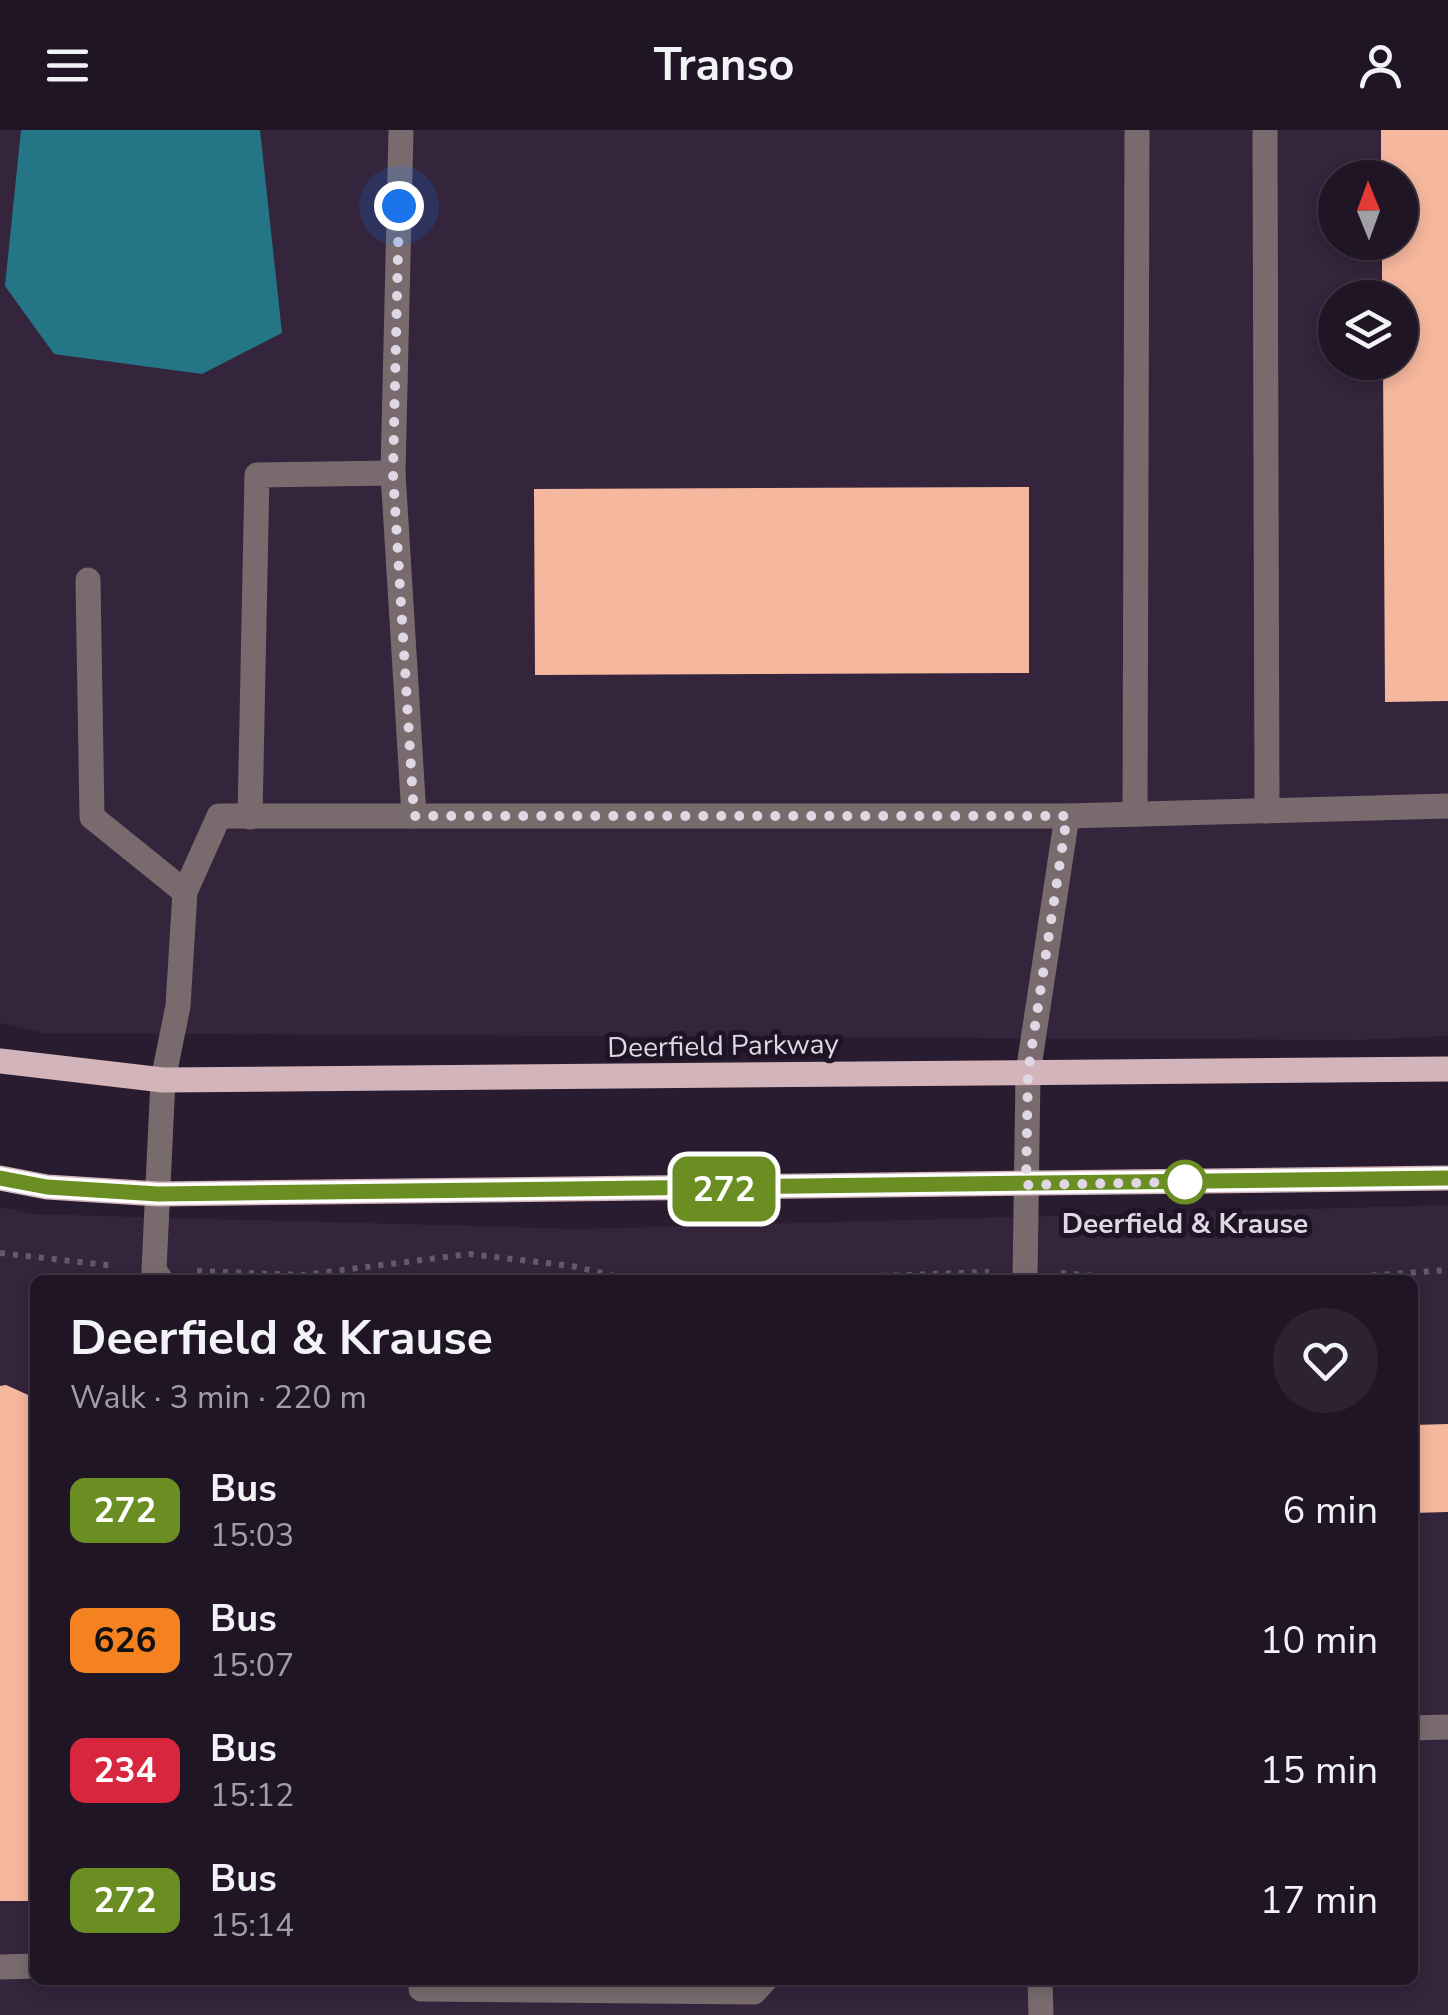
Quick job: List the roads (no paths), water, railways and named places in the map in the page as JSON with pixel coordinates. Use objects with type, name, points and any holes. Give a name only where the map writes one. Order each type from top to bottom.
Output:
[{"type":"main road","name":"Deerfield Parkway","points":[[0,1061],[163,1080],[1448,1069]]},
{"type":"main road","points":[[0,1178],[47,1187],[158,1194],[1448,1178]]},
{"type":"street","points":[[401,130],[393,473],[414,816]]},
{"type":"street","points":[[1134,814],[1137,130]]},
{"type":"street","points":[[1265,130],[1267,810]]},
{"type":"street","points":[[250,817],[257,475],[393,473]]},
{"type":"street","points":[[88,580],[92,817],[184,892]]},
{"type":"street","points":[[158,1275],[163,1080],[178,1006],[184,892],[219,816],[1067,816],[1448,806]]},
{"type":"street","points":[[1025,1275],[1028,1072],[1067,816]]},
{"type":"street","points":[[1418,1728],[1448,1727]]},
{"type":"street","points":[[0,1967],[30,1966]]},
{"type":"street","points":[[422,1989],[754,1992],[760,1985]]},
{"type":"street","points":[[1040,1985],[1040,2015]]},
{"type":"water","points":[[21,130],[260,130],[282,333],[202,374],[54,354],[5,286]]},
{"type":"place","name":"Deerfield & Krause","points":[[1185,1182]]}]
